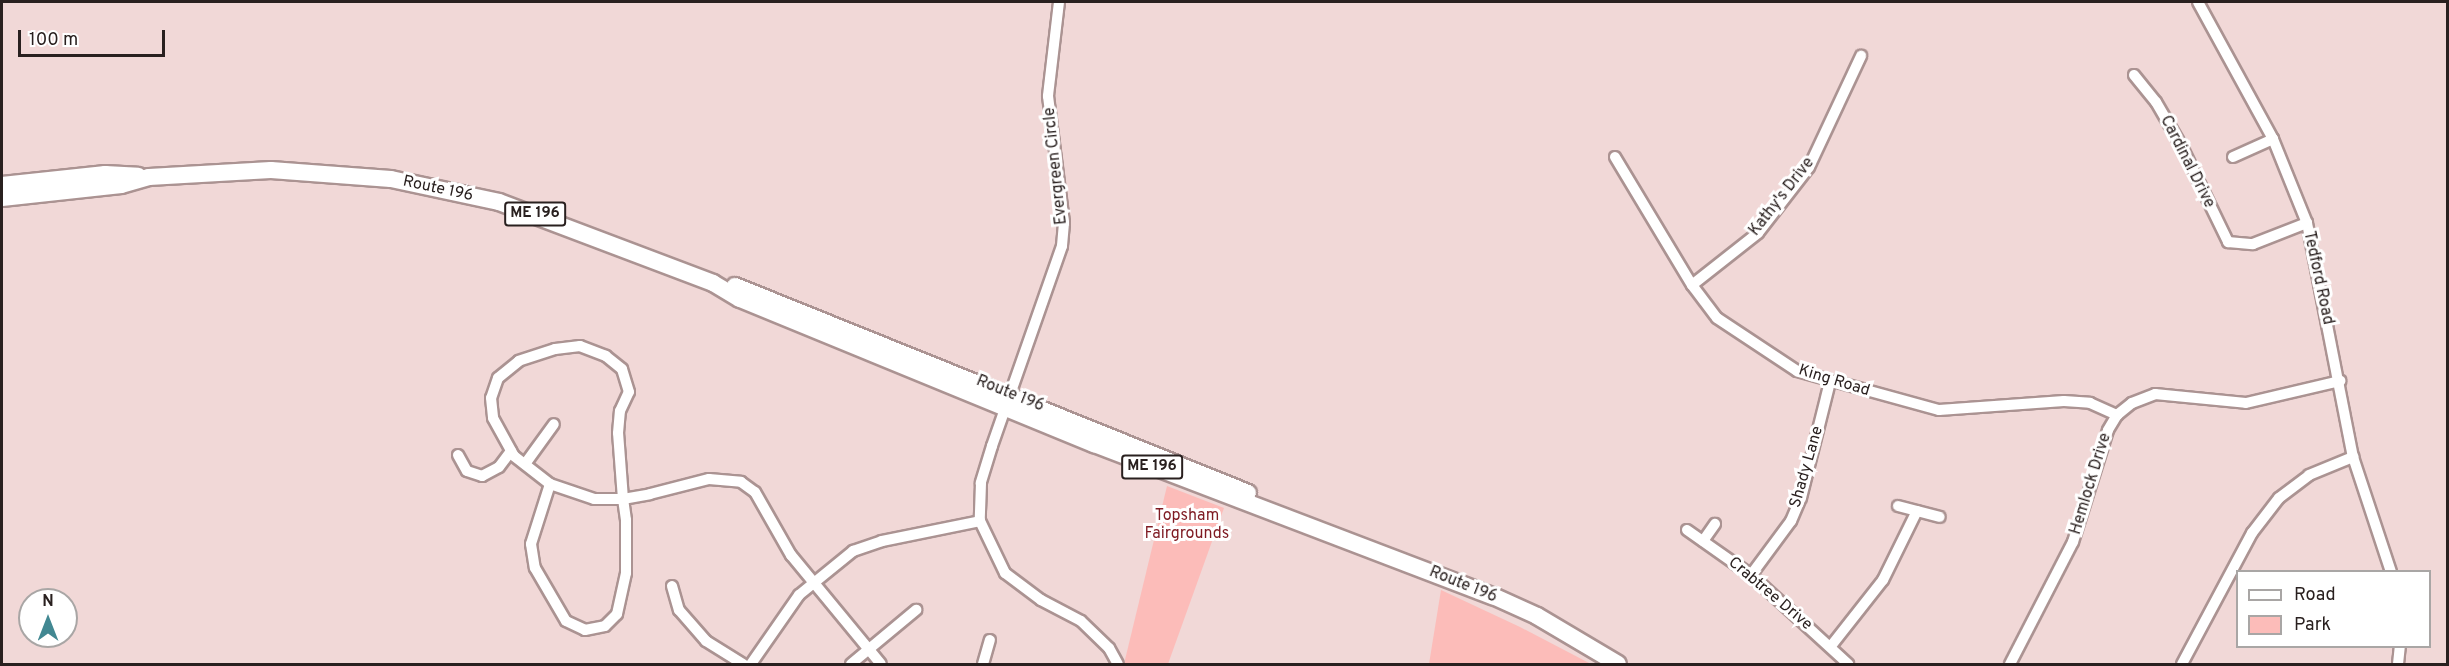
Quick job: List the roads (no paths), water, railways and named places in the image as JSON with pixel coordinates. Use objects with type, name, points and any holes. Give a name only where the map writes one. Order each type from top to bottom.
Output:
[{"type":"highway","name":"Route 196","points":[[2,184],[118,173],[149,177],[293,170],[426,185],[539,216],[713,283],[743,288],[1006,400],[1274,504],[1301,520],[1537,616],[1618,664]]},
{"type":"highway","name":"Route 196","points":[[2,198],[120,184],[149,177]]},
{"type":"highway","points":[[2,178],[27,182]]},
{"type":"street","name":"Evergreen Circle","points":[[980,521],[981,483],[1006,400],[1062,246],[1064,223],[1048,96],[1059,2]]},
{"type":"street","name":"Tedford Road","points":[[2198,2],[2273,139],[2307,223],[2340,381],[2353,457],[2390,570]]},
{"type":"street","name":"Kathy's Drive","points":[[1692,285],[1758,233],[1809,167],[1861,56]]},
{"type":"street","name":"Cardinal Drive","points":[[2134,75],[2156,102],[2181,145],[2228,242],[2253,244],[2307,223]]},
{"type":"street","points":[[2233,157],[2273,139]]},
{"type":"street","name":"King Road","points":[[1615,157],[1692,285],[1717,318],[1797,372],[1940,410],[2064,401],[2090,403],[2117,415]]},
{"type":"street","points":[[550,484],[531,544],[536,568],[566,621],[585,630],[605,626],[617,614],[622,596],[627,545],[623,499],[618,433],[620,411],[629,392],[622,369],[606,356],[580,346],[555,349],[519,361],[498,378],[491,398],[494,418],[511,452],[550,484],[594,499],[623,499],[709,479],[741,482],[755,492],[781,540],[814,579],[844,621],[872,650],[881,664]]},
{"type":"street","name":"Hemlock Drive","points":[[2010,664],[2073,542],[2108,429],[2117,415],[2132,403],[2155,394],[2246,403],[2340,381]]},
{"type":"street","name":"Shady Lane","points":[[1751,575],[1791,521],[1801,498],[1830,382]]},
{"type":"street","points":[[525,464],[554,424]]},
{"type":"street","points":[[458,455],[467,471],[482,476],[499,467],[511,452]]},
{"type":"street","points":[[2182,664],[2252,533],[2279,498],[2309,475],[2353,457]]},
{"type":"street","points":[[1898,506],[1940,518]]},
{"type":"street","points":[[1831,646],[1883,580],[1917,511]]},
{"type":"street","points":[[750,664],[782,615],[814,579],[853,551],[882,541],[980,521],[996,560],[1011,579],[1081,621],[1109,648],[1118,664]]},
{"type":"street","points":[[1703,541],[1714,524]]},
{"type":"street","name":"Crabtree Drive","points":[[1687,530],[1751,575],[1848,664]]},
{"type":"street","points":[[672,586],[679,610],[706,641],[743,664]]},
{"type":"street","points":[[851,664],[862,652],[872,650],[916,610]]},
{"type":"street","points":[[983,664],[990,640]]},
{"type":"street","points":[[2398,664],[2400,648]]},
{"type":"park label","name":"Topsham Fairgrounds","points":[[1187,525]]}]
